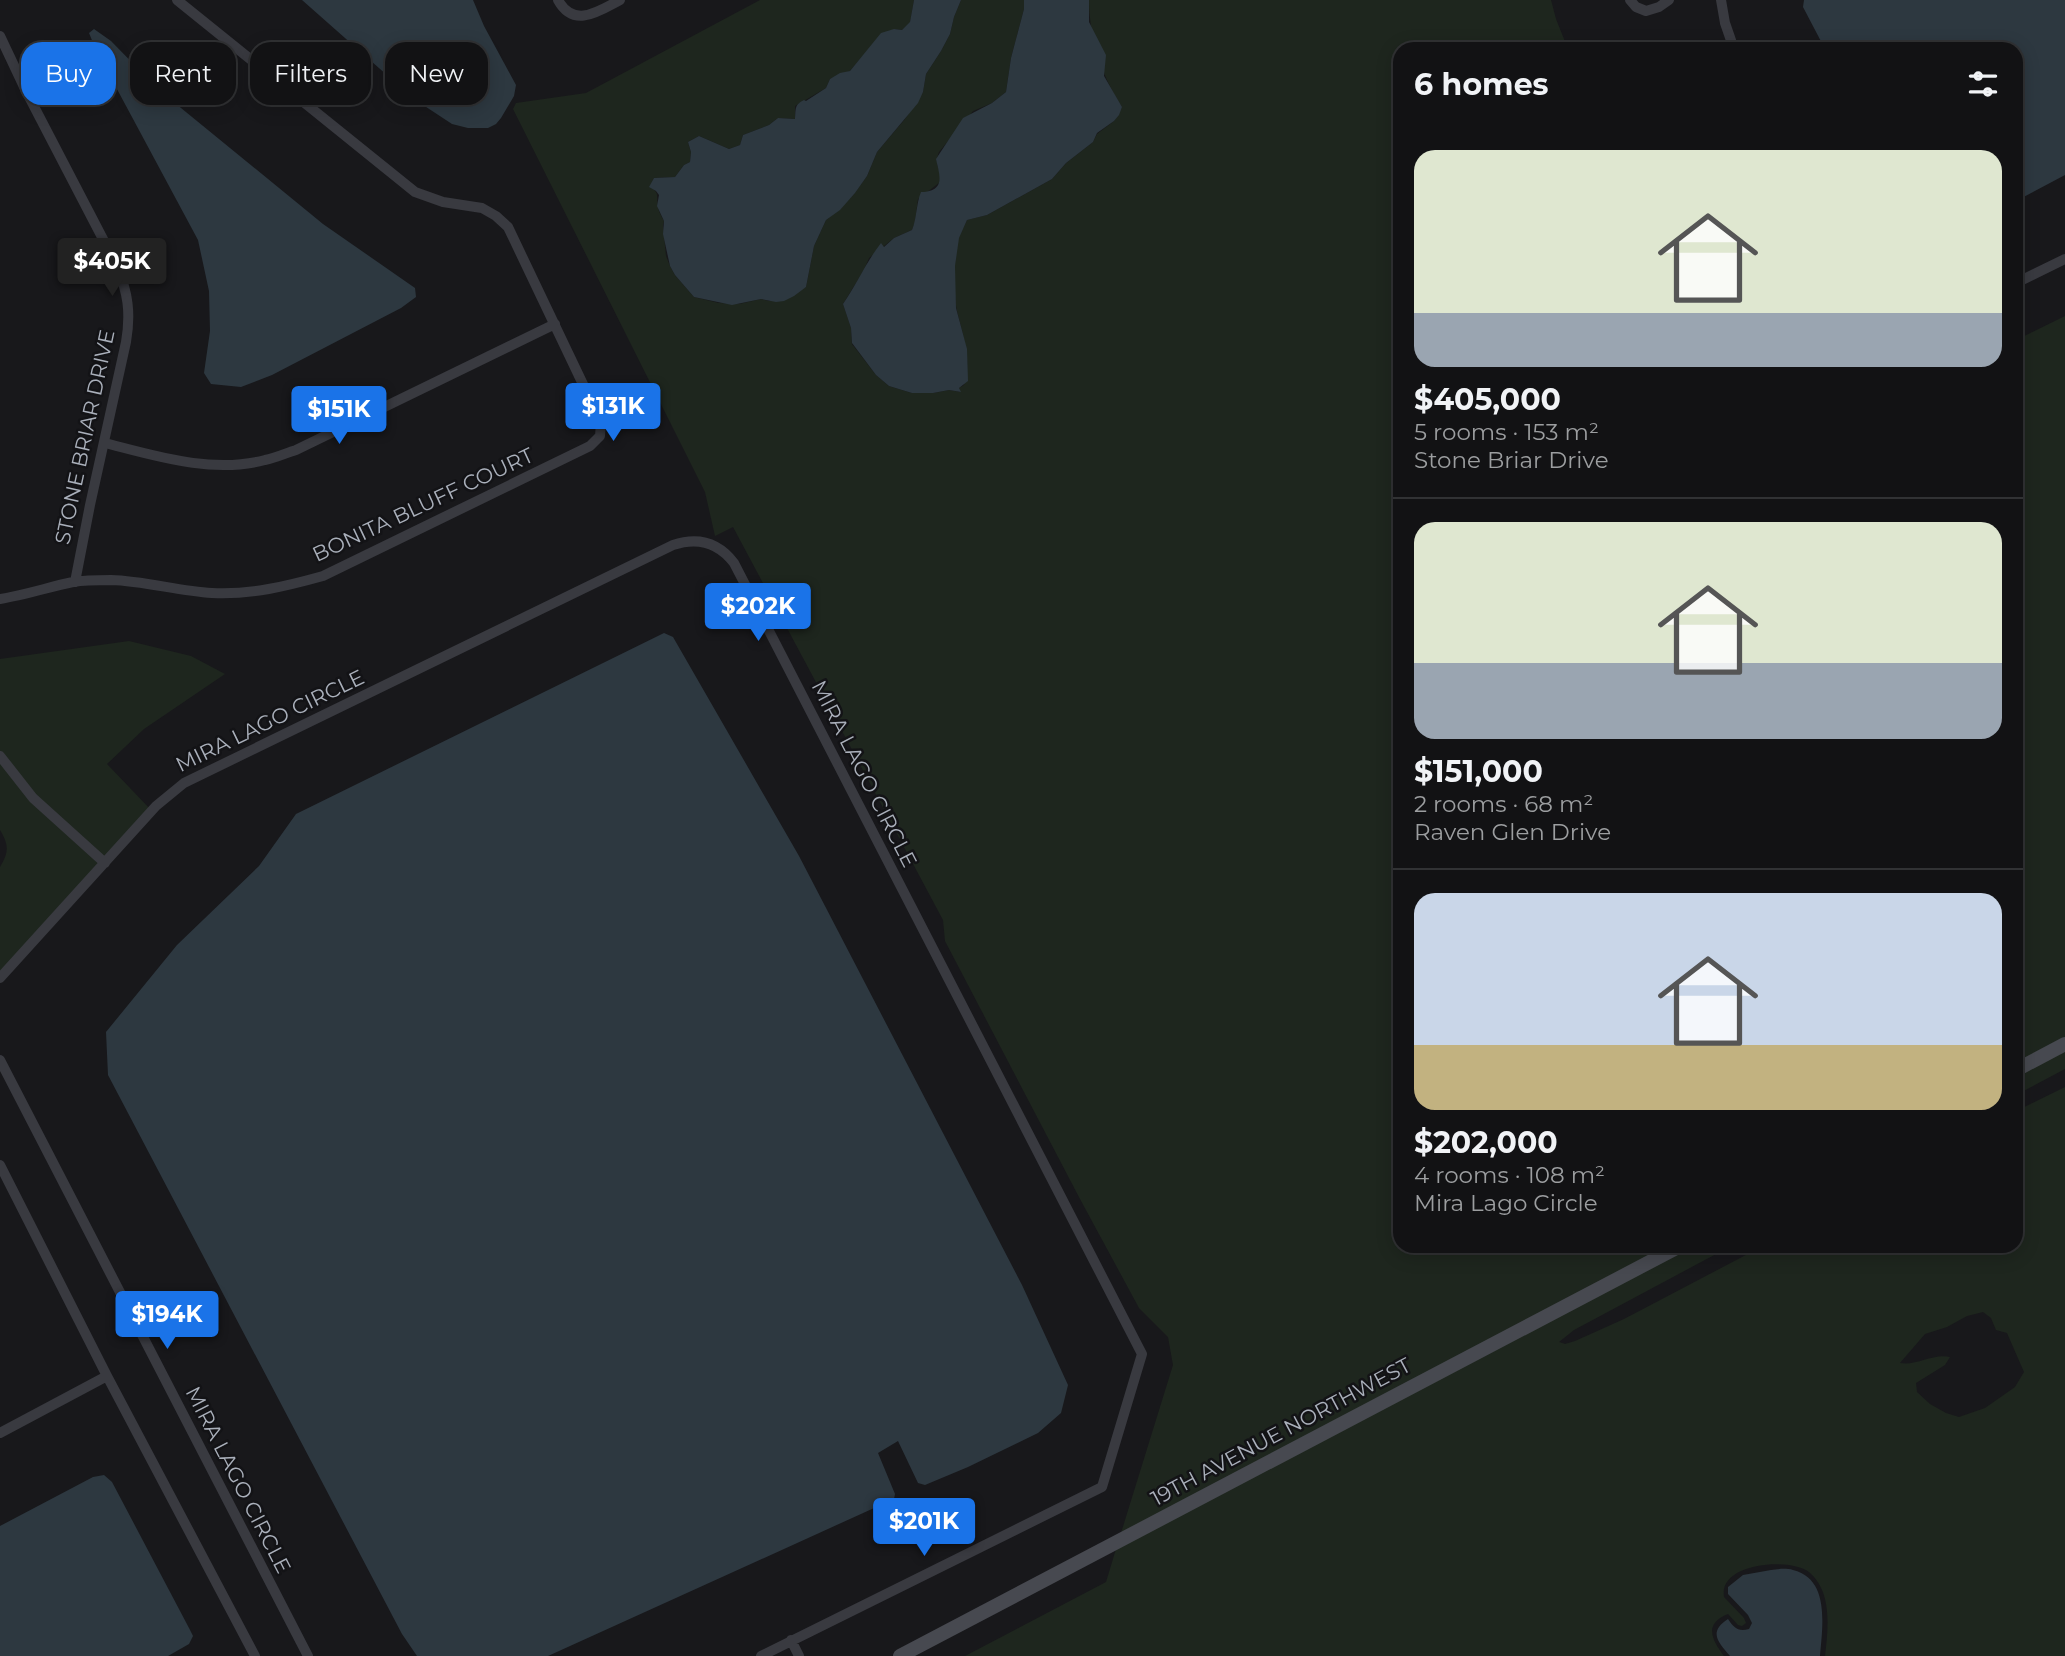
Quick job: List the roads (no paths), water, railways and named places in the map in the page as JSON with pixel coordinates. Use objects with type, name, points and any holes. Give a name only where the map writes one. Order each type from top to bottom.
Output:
[{"type":"street","name":"BONITA BLUFF COURT","points":[[0,599],[75,582],[139,581],[212,593],[281,588],[323,576],[590,446],[600,436],[601,422],[508,227],[482,208],[443,202],[415,192],[177,0]]},
{"type":"street","points":[[558,0],[563,8],[576,16],[592,15],[620,0]]},
{"type":"street","points":[[1630,0],[1636,7],[1646,11],[1669,0]]},
{"type":"street","points":[[1721,0],[1732,42]]},
{"type":"street","name":"STONE BRIAR DRIVE","points":[[0,36],[117,265],[126,288],[130,320],[75,582]]},
{"type":"street","points":[[2023,280],[2065,259]]},
{"type":"street","points":[[105,443],[176,460],[207,464],[230,465],[264,461],[296,450],[555,324]]},
{"type":"street","name":"MIRA LAGO CIRCLE","points":[[0,978],[156,806],[184,782],[673,545],[687,541],[705,542],[729,556],[1142,1354],[1102,1487],[761,1656]]},
{"type":"street","points":[[0,756],[33,798],[105,863]]},
{"type":"street","points":[[2023,1066],[2065,1044]]},
{"type":"street","name":"MIRA LAGO CIRCLE","points":[[0,1060],[307,1656]]},
{"type":"street","points":[[0,1165],[107,1376],[255,1656]]},
{"type":"street","name":"19TH AVENUE NORTHWEST","points":[[900,1656],[1667,1253]]},
{"type":"street","points":[[0,1433],[107,1376]]},
{"type":"street","points":[[790,1640],[799,1656]]}]
